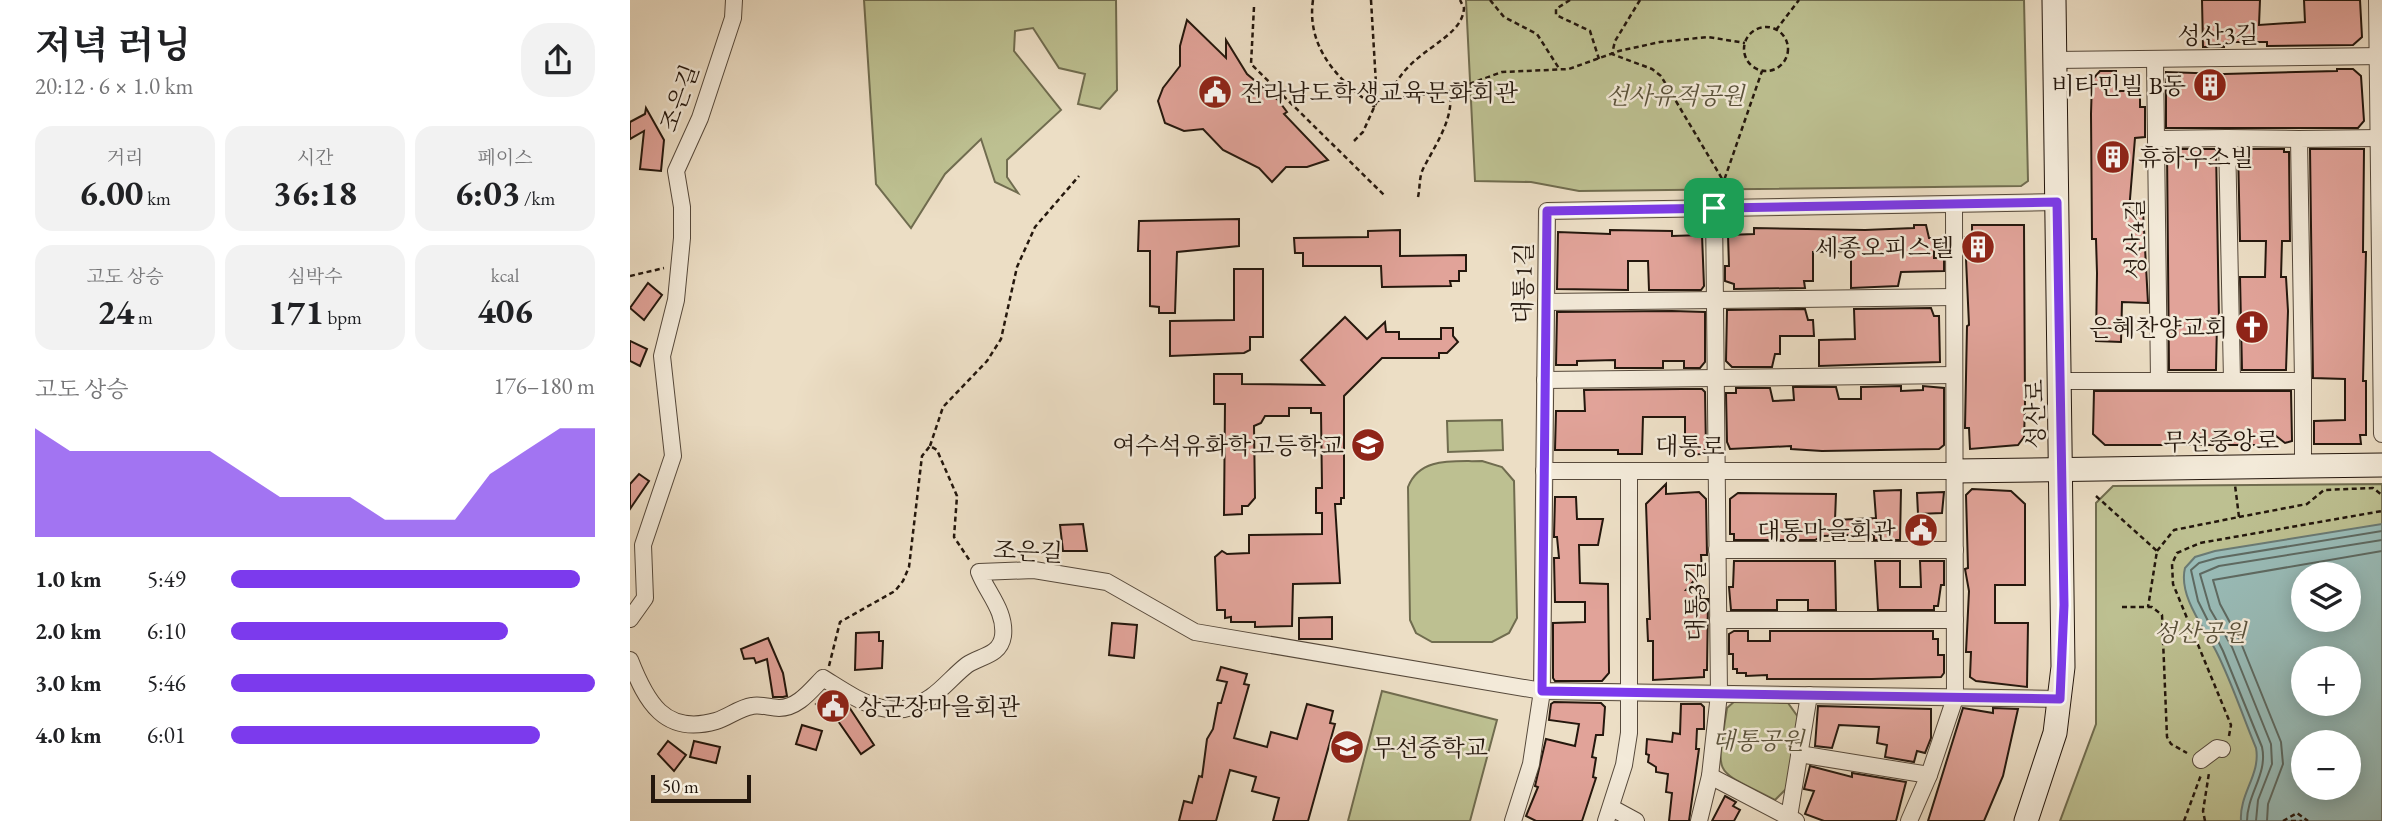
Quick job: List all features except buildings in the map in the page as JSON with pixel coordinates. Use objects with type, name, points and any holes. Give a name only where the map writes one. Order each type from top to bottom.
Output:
[{"type":"street","name":"조은길","points":[[630,620],[645,598],[643,545],[673,456],[662,356],[676,300],[680,265],[682,222],[676,171],[700,117],[733,18],[734,0]]},
{"type":"street","name":"성산로","points":[[2026,821],[2055,733],[2060,699],[2064,605],[2054,0]]},
{"type":"street","points":[[2377,0],[2380,56],[2382,434]]},
{"type":"street","name":"성산3길","points":[[2055,60],[2380,56]]},
{"type":"street","name":"성산4길","points":[[2155,59],[2160,381]]},
{"type":"street","points":[[2227,138],[2232,380]]},
{"type":"street","points":[[2156,139],[2379,138]]},
{"type":"street","points":[[2299,139],[2303,466]]},
{"type":"street","name":"대통1길","points":[[1513,821],[1531,764],[1542,691],[1547,211],[2057,202]]},
{"type":"street","points":[[1909,821],[1929,775],[1955,698],[1954,204]]},
{"type":"street","name":"대통3길","points":[[1699,821],[1710,776],[1719,694],[1714,208]]},
{"type":"street","points":[[1546,302],[1954,297]]},
{"type":"street","points":[[1545,380],[1954,375]]},
{"type":"street","points":[[2060,381],[2302,381]]},
{"type":"street","name":"무선중앙로","points":[[2062,469],[2382,465]]},
{"type":"street","name":"대통로","points":[[1609,814],[1627,748],[1631,693],[1629,471],[1717,473],[2062,469]]},
{"type":"street","points":[[1544,471],[1629,471]]},
{"type":"street","points":[[1717,550],[1955,550]]},
{"type":"street","name":"조은길","points":[[823,678],[862,702],[887,711],[908,708],[930,698],[967,665],[989,656],[1000,645],[1003,626],[998,607],[979,572],[1034,570],[1107,582],[1195,632],[1542,691],[2060,699]]},
{"type":"street","points":[[1718,621],[1955,620]]},
{"type":"street","points":[[630,660],[648,701],[663,715],[683,723],[720,720],[751,706],[787,707],[808,694],[823,678]]},
{"type":"street","points":[[1710,776],[1793,819],[1799,754],[1810,695]]},
{"type":"street","points":[[2201,760],[2217,748],[2222,749]]},
{"type":"street","points":[[1799,754],[1929,775]]},
{"type":"street","points":[[1609,814],[1636,821]]},
{"type":"path","points":[[1313,0],[1312,23],[1323,58],[1375,107]]},
{"type":"path","points":[[1354,141],[1363,132],[1377,101],[1371,0]]},
{"type":"path","points":[[1389,101],[1395,82],[1406,66],[1460,23],[1464,8],[1460,0]]},
{"type":"path","points":[[1490,0],[1499,13],[1537,34],[1560,70]]},
{"type":"path","points":[[1570,0],[1556,9],[1556,15],[1590,31],[1599,59]]},
{"type":"path","points":[[1612,54],[1615,40],[1640,0]]},
{"type":"path","points":[[1776,30],[1799,0]]},
{"type":"path","points":[[1254,7],[1251,64],[1385,196]]},
{"type":"path","points":[[1756,30],[1776,30],[1786,41],[1787,55],[1779,67],[1762,71],[1747,61],[1745,43],[1756,30]]},
{"type":"path","points":[[1377,101],[1450,90],[1502,72],[1560,70],[1612,54],[1694,38],[1720,38],[1745,43]]},
{"type":"path","points":[[1612,54],[1661,76],[1724,182]]},
{"type":"path","points":[[1714,208],[1762,71]]},
{"type":"path","points":[[1418,197],[1422,171],[1437,149],[1447,120],[1450,90]]},
{"type":"path","points":[[823,678],[833,655],[840,622],[895,592],[906,575],[922,456],[930,446],[943,407],[982,367],[1001,339],[1017,267],[1035,227],[1079,176]]},
{"type":"path","points":[[630,276],[680,265]]},
{"type":"path","points":[[930,446],[937,450],[957,496],[955,541],[979,572]]},
{"type":"path","points":[[2235,484],[2239,517]]},
{"type":"path","points":[[2148,607],[2157,551],[2174,530],[2306,504],[2324,490],[2373,488],[2382,495]]},
{"type":"path","points":[[2096,496],[2157,551]]},
{"type":"path","points":[[2205,821],[2203,811],[2207,779],[2231,725],[2202,649],[2180,604],[2172,568],[2177,553],[2200,543],[2382,511]]},
{"type":"path","points":[[2122,607],[2156,608],[2162,617],[2167,740],[2201,760],[2204,766],[2183,821]]},
{"type":"path","points":[[2283,821],[2297,813],[2308,821]]},
{"type":"path","points":[[2291,821],[2302,821]]},
{"type":"green space","points":[[864,0],[1116,0],[1117,90],[1100,109],[1078,104],[1085,74],[1059,68],[1033,28],[1015,31],[1014,51],[1061,110],[1007,160],[1007,177],[1018,193],[995,182],[981,139],[945,174],[911,228],[876,184]]},
{"type":"green space","name":"선사유적공원","points":[[1466,0],[2024,0],[2028,181],[2021,186],[1579,191],[1531,182],[1475,181]]},
{"type":"green space","points":[[1502,420],[1503,450],[1448,452],[1447,421]]},
{"type":"green space","points":[[1450,461],[1482,461],[1502,467],[1514,481],[1517,618],[1509,633],[1492,642],[1432,642],[1416,633],[1410,620],[1408,487],[1421,470],[1430,465]]},
{"type":"green space","name":"성산공원","points":[[2382,484],[2382,821],[2060,821],[2096,724],[2096,503],[2113,486]]},
{"type":"green space","points":[[1382,691],[1497,720],[1470,821],[1348,821]]},
{"type":"green space","name":"대통공원","points":[[1736,700],[1788,703],[1798,717],[1787,788],[1775,800],[1739,782],[1723,769],[1721,748],[1727,708]]},
{"type":"water","points":[[2382,524],[2382,821],[2241,821],[2243,802],[2255,767],[2256,748],[2222,664],[2185,590],[2185,568],[2195,557],[2215,551]]},
{"type":"place","name":"비타민빌 B동","points":[[2210,85]]},
{"type":"place","name":"전라남도학생교육문화회관","points":[[1215,92]]},
{"type":"place","name":"휴하우스빌","points":[[2113,157]]},
{"type":"place","name":"세종오피스텔","points":[[1978,247]]},
{"type":"place","name":"은혜찬양교회","points":[[2252,327]]},
{"type":"place","name":"여수석유화학고등학교","points":[[1368,445]]},
{"type":"place","name":"대통마을회관","points":[[1921,530]]},
{"type":"place","name":"상군장마을회관","points":[[833,706]]},
{"type":"place","name":"무선중학교","points":[[1347,747]]},
{"type":"route","points":[[2057,202],[2064,605],[2060,699],[1542,691],[1547,211],[1714,208],[2057,202]]}]
